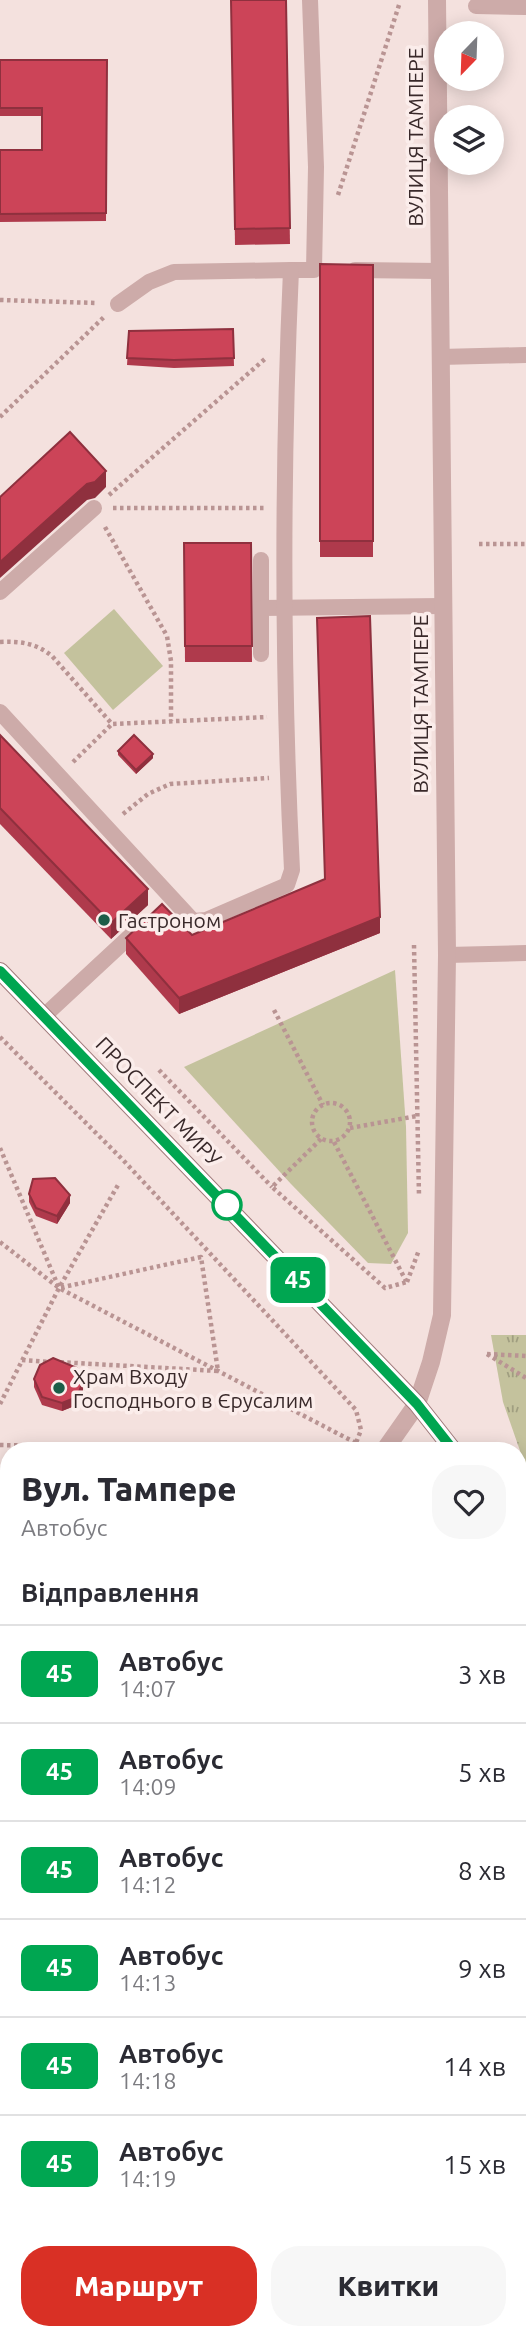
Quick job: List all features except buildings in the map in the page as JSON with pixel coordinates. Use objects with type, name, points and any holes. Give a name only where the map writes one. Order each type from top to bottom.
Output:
[{"type":"main road","name":"ПРОСПЕКТ МИРУ","points":[[0,971],[417,1404],[447,1442]]},
{"type":"street","name":"ВУЛИЦЯ ТАМПЕРЕ","points":[[390,1442],[417,1404],[431,1362],[442,1315],[447,955],[437,0]]},
{"type":"lane","points":[[310,0],[316,166],[326,270]]},
{"type":"lane","points":[[476,6],[526,7]]},
{"type":"lane","points":[[0,712],[106,827],[161,907],[200,922],[288,885],[292,870],[285,716],[284,508],[291,270]]},
{"type":"lane","points":[[118,304],[149,282],[174,272],[439,271]]},
{"type":"lane","points":[[440,357],[526,355]]},
{"type":"lane","points":[[0,592],[94,508]]},
{"type":"lane","points":[[261,560],[261,654]]},
{"type":"lane","points":[[261,608],[442,606]]},
{"type":"lane","points":[[44,1016],[161,907]]},
{"type":"lane","points":[[447,955],[526,953]]},
{"type":"path","points":[[334,206],[400,2]]},
{"type":"path","points":[[0,300],[118,304]]},
{"type":"path","points":[[0,417],[118,304]]},
{"type":"path","points":[[94,508],[288,338]]},
{"type":"path","points":[[94,508],[284,508]]},
{"type":"path","points":[[94,508],[167,636],[171,662],[171,721]]},
{"type":"path","points":[[479,544],[526,544]]},
{"type":"path","points":[[0,642],[29,643],[42,648],[112,724]]},
{"type":"path","points":[[58,776],[112,724],[285,716]]},
{"type":"path","points":[[106,827],[148,794],[170,784],[287,777]]},
{"type":"path","points":[[414,945],[419,1208]]},
{"type":"path","points":[[274,1010],[323,1105]]},
{"type":"path","points":[[0,1037],[123,1160],[356,1410],[361,1430],[356,1442]]},
{"type":"path","points":[[159,1070],[272,1187],[384,1287],[407,1282]]},
{"type":"path","points":[[336,1104],[346,1109],[349,1115],[346,1134],[334,1142],[321,1139],[312,1122],[314,1114],[323,1105],[336,1104]]},
{"type":"path","points":[[349,1128],[417,1116]]},
{"type":"path","points":[[272,1187],[321,1139]]},
{"type":"path","points":[[334,1142],[407,1282]]},
{"type":"path","points":[[0,1148],[59,1288]]},
{"type":"path","points":[[0,1404],[59,1288],[118,1185]]},
{"type":"path","points":[[0,1242],[59,1288],[354,1442]]},
{"type":"path","points":[[407,1282],[420,1247]]},
{"type":"path","points":[[59,1288],[201,1257],[218,1371]]},
{"type":"path","points":[[526,1356],[486,1354],[526,1378]]},
{"type":"path","points":[[22,1360],[218,1371]]},
{"type":"green space","points":[[114,609],[163,666],[113,710],[64,653]]},
{"type":"green space","points":[[395,970],[406,1127],[408,1233],[391,1264],[368,1263],[184,1067]]},
{"type":"green space","points":[[491,1335],[526,1335],[526,1442],[517,1442],[503,1402]]},
{"type":"bus line","name":"45","points":[[0,971],[417,1404],[447,1442]]},
{"type":"place","name":"Гастроном","points":[[104,920]]},
{"type":"place","name":"Храм Входу Господнього в Єрусалим","points":[[59,1388]]}]
